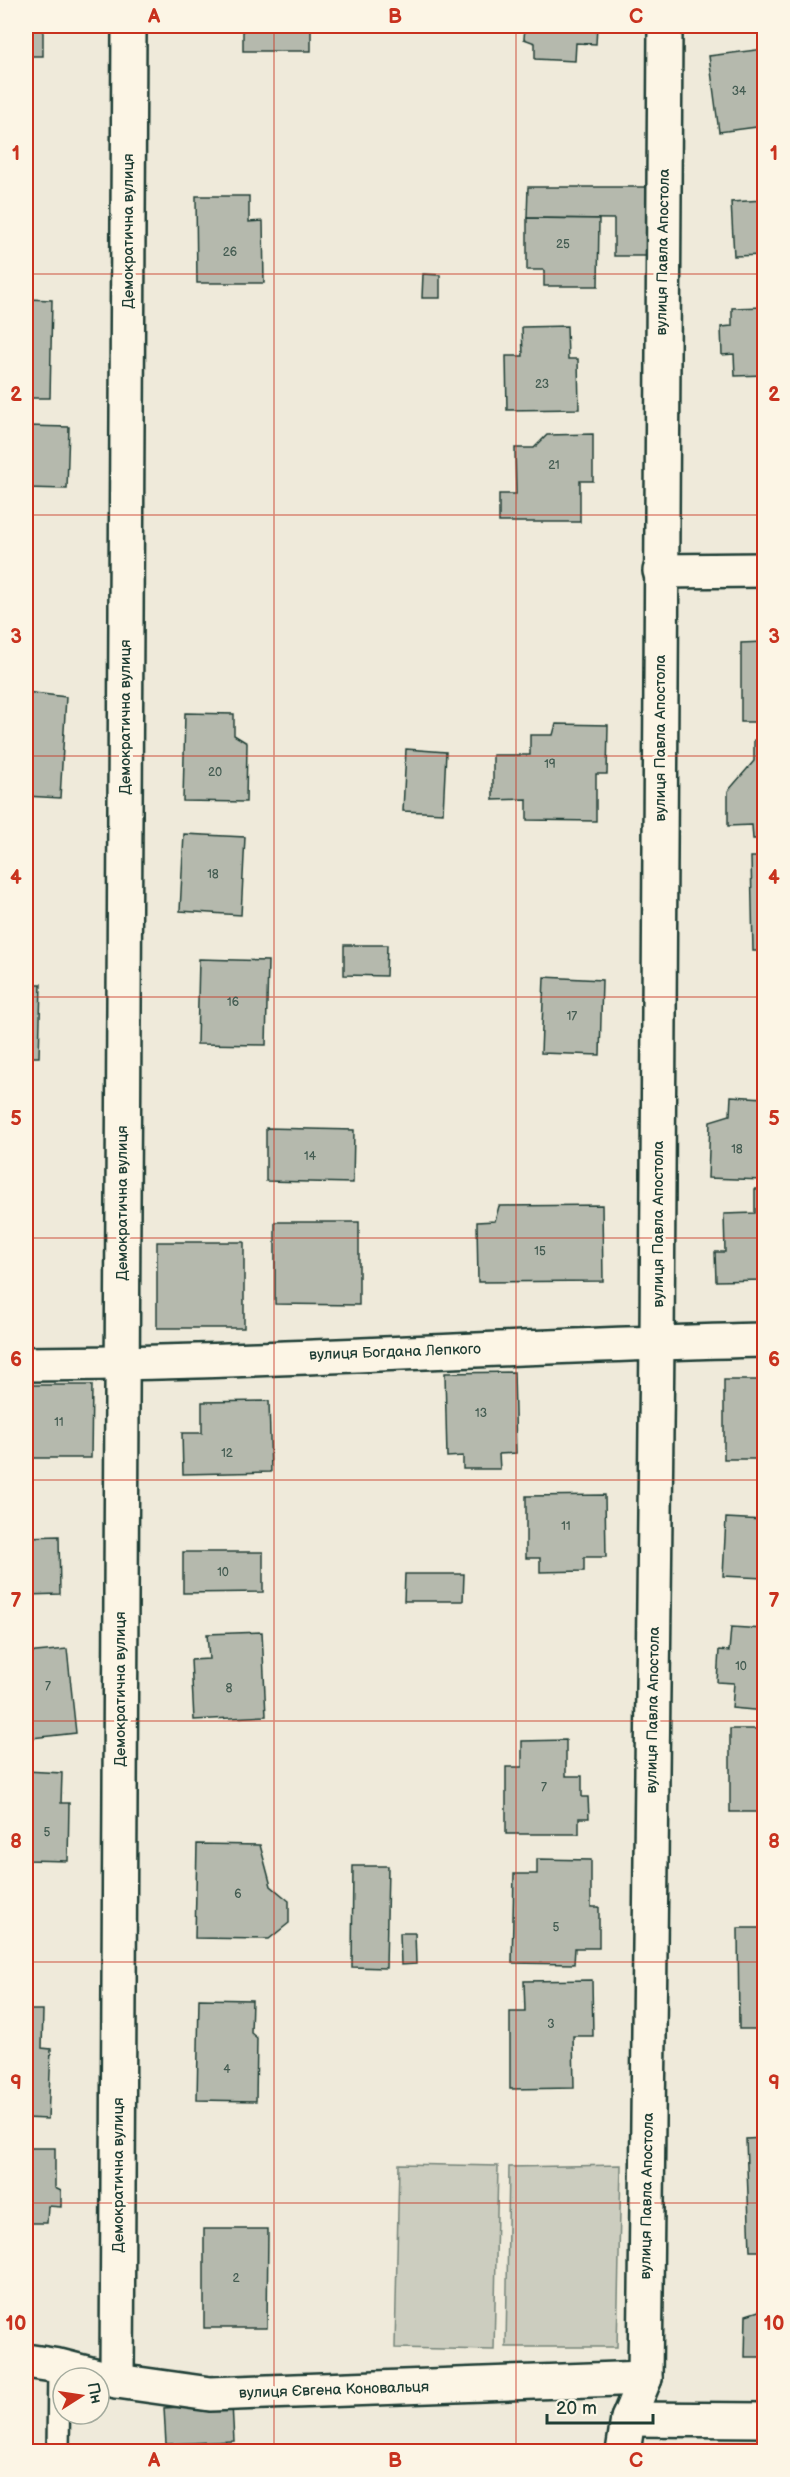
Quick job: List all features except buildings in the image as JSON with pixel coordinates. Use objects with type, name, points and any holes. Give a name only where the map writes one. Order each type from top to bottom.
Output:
[{"type":"street","name":"Демократична вулиця","points":[[117,2381],[129,26]]},
{"type":"street","name":"вулиця Павла Апостола","points":[[623,2451],[628,2419],[645,2378],[657,1342],[665,26]]},
{"type":"street","points":[[660,571],[765,570]]},
{"type":"street","name":"вулиця Богдана Лепкого","points":[[26,1364],[121,1363],[657,1342],[765,1340]]},
{"type":"street","name":"вулиця Євгена Коновальця","points":[[26,2361],[59,2366]]},
{"type":"street","name":"вулиця Євгена Коновальця","points":[[111,2379],[210,2394],[645,2378]]},
{"type":"street","points":[[628,2419],[765,2421]]},
{"type":"lane","points":[[58,2426],[58,2451]]},
{"type":"shaded area","points":[[399,2164],[498,2166],[494,2350],[395,2348]]},
{"type":"shaded area","points":[[621,2165],[617,2347],[506,2347],[509,2167]]}]
